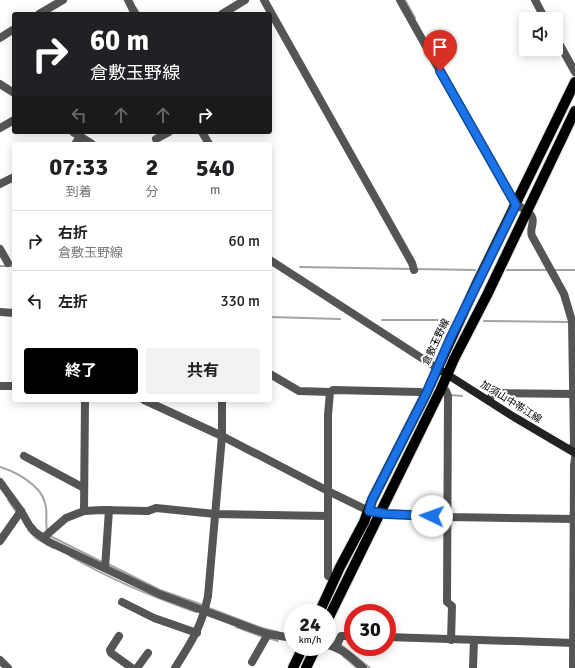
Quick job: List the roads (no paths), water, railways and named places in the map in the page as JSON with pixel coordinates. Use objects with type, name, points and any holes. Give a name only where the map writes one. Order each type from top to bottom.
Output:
[{"type":"main road","name":"倉敷玉野線","points":[[323,604],[369,511],[372,500],[426,394],[437,368],[575,82]]},
{"type":"main road","points":[[336,604],[575,111]]},
{"type":"main road","name":"加須山中帯江線","points":[[437,368],[573,451]]},
{"type":"main road","points":[[293,668],[299,656]]},
{"type":"main road","points":[[306,668],[312,656]]},
{"type":"street","points":[[42,12],[63,0]]},
{"type":"street","points":[[128,0],[134,12]]},
{"type":"street","points":[[225,12],[246,0]]},
{"type":"street","points":[[264,0],[271,12]]},
{"type":"street","points":[[400,0],[516,205],[532,216],[532,236],[564,294],[569,307],[572,321],[574,396],[573,451]]},
{"type":"street","points":[[535,0],[542,12]]},
{"type":"street","points":[[272,14],[414,269]]},
{"type":"street","points":[[0,38],[12,30]]},
{"type":"street","points":[[563,51],[575,72]]},
{"type":"street","points":[[0,84],[12,93]]},
{"type":"street","points":[[0,128],[12,121]]},
{"type":"street","points":[[77,134],[89,142]]},
{"type":"street","points":[[156,140],[166,134]]},
{"type":"street","points":[[0,184],[12,178]]},
{"type":"street","points":[[0,249],[8,264]]},
{"type":"street","points":[[272,261],[437,368]]},
{"type":"street","points":[[0,312],[12,313]]},
{"type":"street","points":[[272,375],[299,391],[330,392],[333,390],[420,392],[426,394]]},
{"type":"street","points":[[0,386],[12,386]]},
{"type":"street","points":[[446,391],[448,396],[446,516],[447,602],[452,606],[451,640]]},
{"type":"street","points":[[330,392],[328,415],[328,576],[335,579]]},
{"type":"street","points":[[489,400],[493,394],[496,393],[574,396]]},
{"type":"street","points":[[84,511],[85,402]]},
{"type":"street","points":[[148,402],[222,436],[369,511],[380,513],[446,516],[574,519]]},
{"type":"street","points":[[175,668],[197,633],[206,607],[222,436],[222,402]]},
{"type":"street","points":[[24,456],[84,488]]},
{"type":"street","points":[[573,668],[575,458]]},
{"type":"street","points":[[0,482],[19,514],[35,532],[46,535],[159,594],[206,607],[266,637],[284,638]]},
{"type":"street","points":[[46,535],[66,518],[84,511],[148,511],[156,508],[215,514],[328,516]]},
{"type":"street","points":[[105,565],[109,510]]},
{"type":"street","points":[[0,541],[19,514]]},
{"type":"street","points":[[122,602],[154,618],[197,633]]},
{"type":"street","points":[[119,636],[110,650],[111,653],[132,668]]},
{"type":"street","points":[[344,636],[341,636],[337,644],[363,668]]},
{"type":"street","points":[[252,662],[266,637]]},
{"type":"street","points":[[396,637],[574,643]]},
{"type":"street","points":[[473,668],[474,640]]},
{"type":"street","points":[[137,668],[148,653]]},
{"type":"street","points":[[0,660],[8,668]]},
{"type":"waterway","points":[[405,0],[415,18]]},
{"type":"waterway","points":[[136,8],[139,12]]},
{"type":"waterway","points":[[502,173],[513,192]]},
{"type":"waterway","points":[[0,266],[12,266]]},
{"type":"waterway","points":[[300,267],[412,269]]},
{"type":"waterway","points":[[416,269],[475,270]]},
{"type":"waterway","points":[[507,270],[548,270]]},
{"type":"waterway","points":[[554,270],[575,270]]},
{"type":"waterway","points":[[272,317],[340,319]]},
{"type":"waterway","points":[[382,320],[450,320]]},
{"type":"waterway","points":[[484,321],[569,322]]},
{"type":"waterway","points":[[450,395],[462,396]]},
{"type":"waterway","points":[[0,467],[27,480],[39,490],[43,496],[46,506],[47,531]]},
{"type":"waterway","points":[[8,500],[17,513]]},
{"type":"waterway","points":[[28,530],[37,539],[53,548]]},
{"type":"waterway","points":[[50,536],[104,563]]},
{"type":"waterway","points":[[70,556],[132,587],[196,612]]},
{"type":"waterway","points":[[108,564],[160,590],[203,605]]},
{"type":"waterway","points":[[209,608],[262,628],[278,632]]},
{"type":"waterway","points":[[236,627],[263,637]]},
{"type":"waterway","points":[[268,638],[278,641]]},
{"type":"waterway","points":[[340,644],[370,668]]},
{"type":"waterway","points":[[343,656],[357,668]]}]
